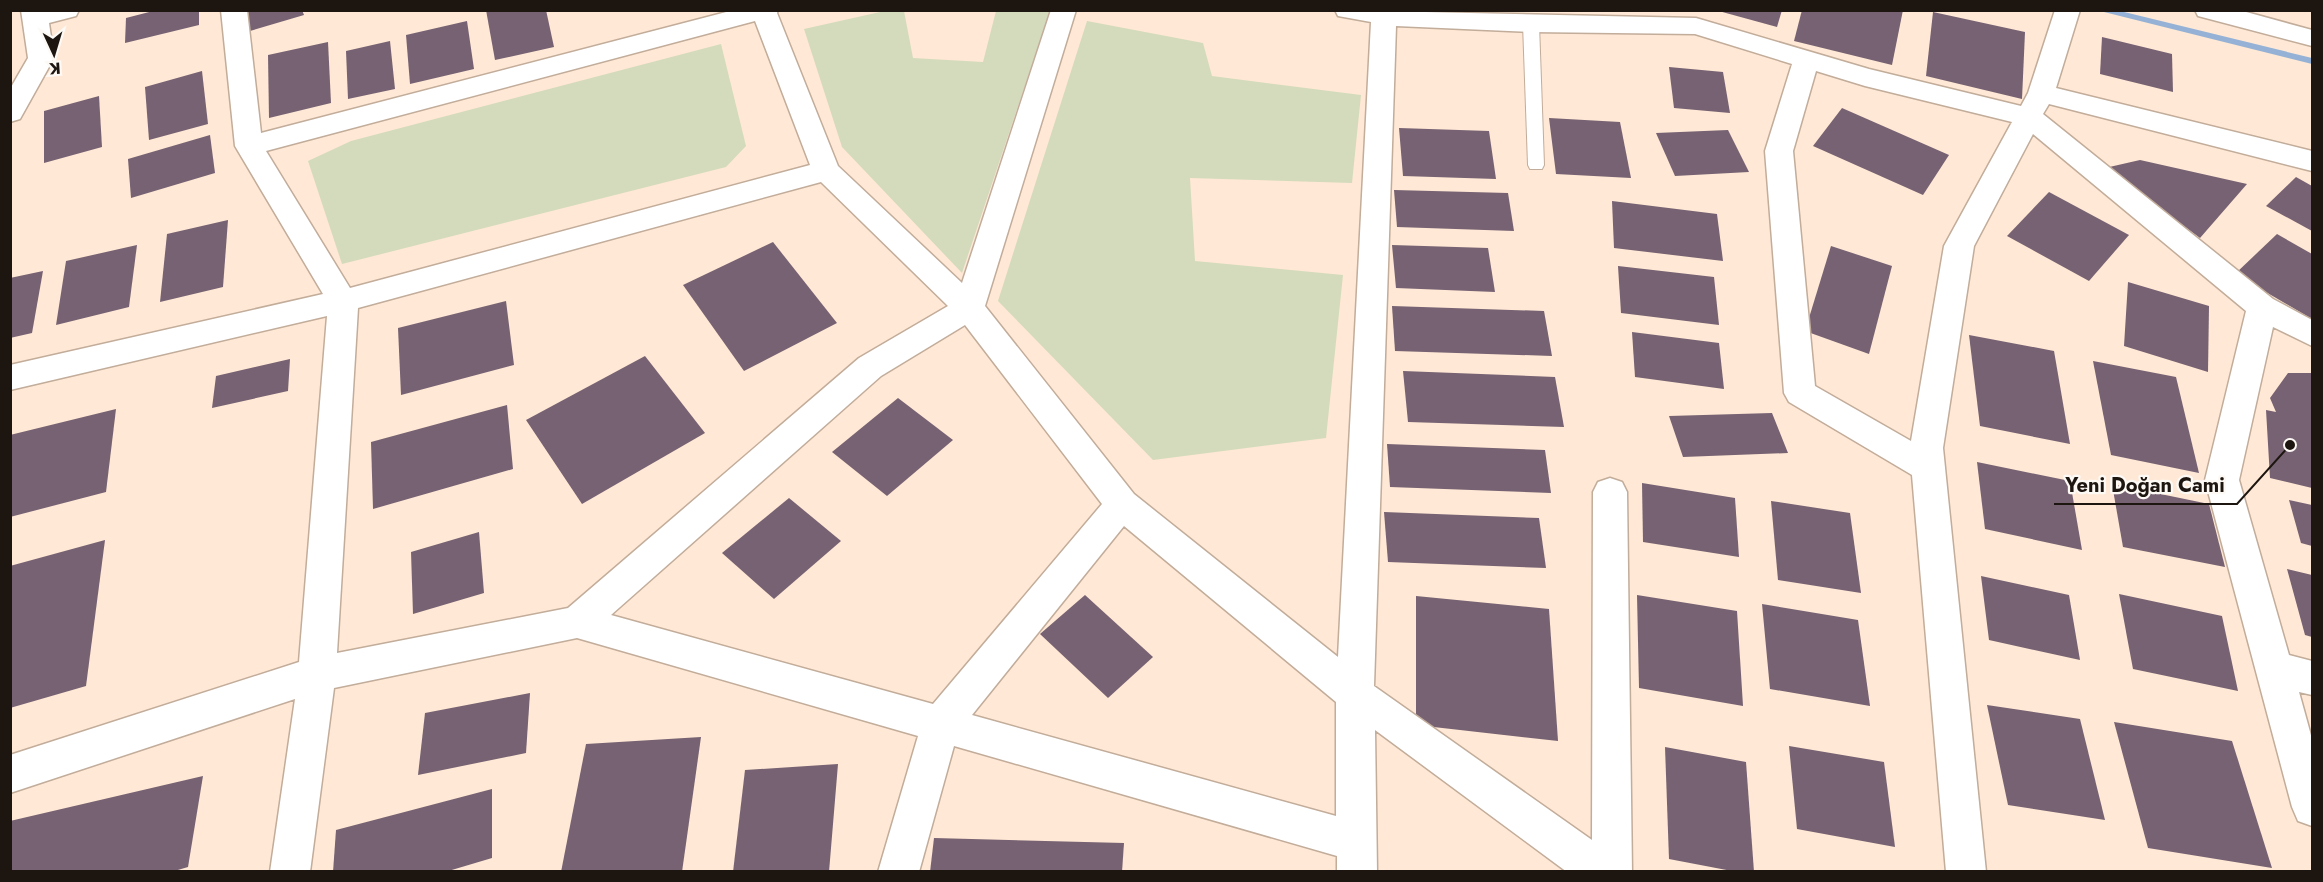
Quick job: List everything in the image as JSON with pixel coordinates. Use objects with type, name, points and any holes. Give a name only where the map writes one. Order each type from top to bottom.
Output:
[{"type":"street","points":[[10,113],[41,58],[35,15],[67,10]]},
{"type":"street","points":[[234,10],[249,146],[343,301],[316,674],[290,872]]},
{"type":"street","points":[[577,622],[870,367],[969,308],[1064,10]]},
{"type":"street","points":[[1347,10],[1384,17],[1531,24],[1696,26],[1865,77],[2035,105],[2313,161]]},
{"type":"street","points":[[2207,10],[2313,38]]},
{"type":"street","points":[[249,146],[764,11],[826,171],[969,308],[1122,504],[1355,694],[1602,872]]},
{"type":"street","points":[[10,774],[316,674],[577,622],[941,724],[1356,856],[1355,694],[1384,17]]},
{"type":"street","points":[[1966,872],[1926,448],[1959,246],[2035,105],[2067,17]]},
{"type":"street","points":[[1806,59],[1779,151],[1800,393],[1928,468]]},
{"type":"street","points":[[2035,105],[2262,307],[2313,334]]},
{"type":"street","points":[[10,378],[343,301],[826,171]]},
{"type":"street","points":[[2262,307],[2222,480],[2313,807]]},
{"type":"street","points":[[1610,492],[1612,872]]},
{"type":"street","points":[[898,872],[941,724],[1122,504]]},
{"type":"street","points":[[2274,669],[2313,678]]},
{"type":"lane","points":[[1531,24],[1536,165]]},
{"type":"green space","points":[[889,10],[904,11],[913,58],[983,62],[996,11],[1050,11],[962,273],[842,147],[804,29]]},
{"type":"green space","points":[[1087,21],[1203,43],[1212,76],[1361,95],[1352,183],[1190,178],[1195,261],[1343,275],[1326,438],[1153,460],[998,301]]},
{"type":"green space","points":[[721,44],[746,146],[726,167],[342,264],[308,161],[351,141]]},
{"type":"building","points":[[157,10],[199,10],[199,25],[125,43],[126,18]]},
{"type":"building","points":[[246,10],[302,10],[304,15],[250,31]]},
{"type":"building","points":[[486,10],[546,10],[554,47],[495,60]]},
{"type":"building","points":[[1715,10],[1782,10],[1777,27]]},
{"type":"building","points":[[1802,10],[1903,10],[1892,65],[1794,41]]},
{"type":"building","points":[[1933,12],[2025,32],[2022,99],[1926,76]]},
{"type":"building","points":[[467,21],[474,69],[410,84],[406,35]]},
{"type":"building","points":[[2102,37],[2172,54],[2173,92],[2100,74]]},
{"type":"building","points":[[390,41],[395,89],[348,99],[346,51]]},
{"type":"building","points":[[328,42],[331,103],[269,118],[268,55]]},
{"type":"building","points":[[1669,67],[1723,72],[1730,113],[1674,108]]},
{"type":"building","points":[[202,71],[208,124],[149,140],[145,87]]},
{"type":"building","points":[[99,96],[102,147],[44,163],[44,111]]},
{"type":"building","points":[[1842,108],[1949,155],[1923,195],[1813,146]]},
{"type":"building","points":[[1549,118],[1620,122],[1631,178],[1556,174]]},
{"type":"building","points":[[1399,128],[1489,131],[1496,179],[1403,176]]},
{"type":"building","points":[[1728,130],[1749,172],[1675,176],[1656,133]]},
{"type":"building","points":[[210,135],[215,173],[131,198],[128,159]]},
{"type":"building","points":[[2140,160],[2247,184],[2200,238],[2105,168]]},
{"type":"building","points":[[2296,177],[2312,186],[2312,231],[2266,206]]},
{"type":"building","points":[[1394,190],[1508,193],[1514,231],[1397,227]]},
{"type":"building","points":[[2049,192],[2129,235],[2089,281],[2007,236]]},
{"type":"building","points":[[1612,201],[1717,214],[1723,261],[1614,248]]},
{"type":"building","points":[[228,220],[223,287],[160,302],[167,234]]},
{"type":"building","points":[[2277,234],[2312,254],[2312,319],[2235,274]]},
{"type":"building","points":[[773,242],[837,323],[744,371],[683,285]]},
{"type":"building","points":[[137,245],[129,307],[56,325],[66,261]]},
{"type":"building","points":[[1392,245],[1488,248],[1495,292],[1396,288]]},
{"type":"building","points":[[1831,246],[1892,266],[1869,354],[1805,331]]},
{"type":"building","points":[[1618,266],[1714,277],[1719,325],[1621,313]]},
{"type":"building","points":[[43,271],[32,333],[10,338],[10,278]]},
{"type":"building","points":[[2128,282],[2209,306],[2208,372],[2124,346]]},
{"type":"building","points":[[506,301],[514,365],[401,395],[398,328]]},
{"type":"building","points":[[1392,306],[1544,311],[1552,356],[1395,351]]},
{"type":"building","points":[[1632,332],[1719,343],[1724,389],[1635,377]]},
{"type":"building","points":[[1969,335],[2054,351],[2070,444],[1980,426]]},
{"type":"building","points":[[645,356],[705,433],[582,504],[526,420]]},
{"type":"building","points":[[290,359],[288,391],[212,408],[216,376]]},
{"type":"building","points":[[2093,361],[2176,377],[2199,473],[2111,455]]},
{"type":"building","points":[[1403,371],[1555,377],[1564,427],[1408,422]]},
{"type":"building","points":[[2288,373],[2312,373],[2312,488],[2270,478],[2266,410],[2276,412],[2270,398]]},
{"type":"building","points":[[898,398],[953,440],[887,496],[832,452]]},
{"type":"building","points":[[507,405],[513,469],[373,509],[371,442]]},
{"type":"building","points":[[116,409],[106,492],[10,517],[10,435]]},
{"type":"building","points":[[1772,413],[1788,453],[1683,457],[1669,416]]},
{"type":"building","points":[[1387,444],[1545,450],[1551,493],[1390,487]]},
{"type":"building","points":[[1977,462],[2070,481],[2082,550],[1985,529]]},
{"type":"building","points":[[1642,483],[1735,498],[1739,557],[1643,542]]},
{"type":"building","points":[[2112,484],[2209,504],[2225,567],[2123,547]]},
{"type":"building","points":[[789,498],[841,541],[774,599],[722,553]]},
{"type":"building","points":[[2289,500],[2312,505],[2312,546],[2301,543]]},
{"type":"building","points":[[1771,501],[1850,513],[1861,593],[1778,580]]},
{"type":"building","points":[[1384,512],[1539,518],[1546,568],[1388,562]]},
{"type":"building","points":[[479,532],[484,593],[413,614],[411,552]]},
{"type":"building","points":[[105,540],[86,686],[10,708],[10,566]]},
{"type":"building","points":[[2287,569],[2312,575],[2312,637],[2305,635]]},
{"type":"building","points":[[1981,576],[2069,595],[2080,660],[1989,640]]},
{"type":"building","points":[[2119,594],[2222,616],[2238,691],[2133,669]]},
{"type":"building","points":[[1085,595],[1153,657],[1108,698],[1040,634]]},
{"type":"building","points":[[1637,595],[1737,611],[1743,706],[1639,688]]},
{"type":"building","points":[[1416,596],[1549,609],[1558,741],[1416,725]]},
{"type":"building","points":[[1762,604],[1858,620],[1870,706],[1770,689]]},
{"type":"building","points":[[530,693],[526,753],[418,775],[425,713]]},
{"type":"building","points":[[1987,705],[2080,719],[2105,820],[2008,805]]},
{"type":"building","points":[[2114,722],[2232,741],[2272,868],[2148,848]]},
{"type":"building","points":[[701,737],[682,872],[561,872],[586,744]]},
{"type":"building","points":[[1789,746],[1884,762],[1895,847],[1797,829]]},
{"type":"building","points":[[1665,747],[1746,762],[1754,872],[1737,872],[1669,859]]},
{"type":"building","points":[[838,764],[829,872],[733,872],[745,770]]},
{"type":"building","points":[[203,776],[188,867],[171,872],[10,872],[10,821]]},
{"type":"building","points":[[492,789],[492,858],[445,872],[333,872],[336,830]]},
{"type":"building","points":[[934,838],[1124,843],[1122,872],[930,872]]},
{"type":"waterway","points":[[2101,10],[2312,61]]},
{"type":"place","name":"Yeni Doğan Cami","points":[[2290,445]]}]
